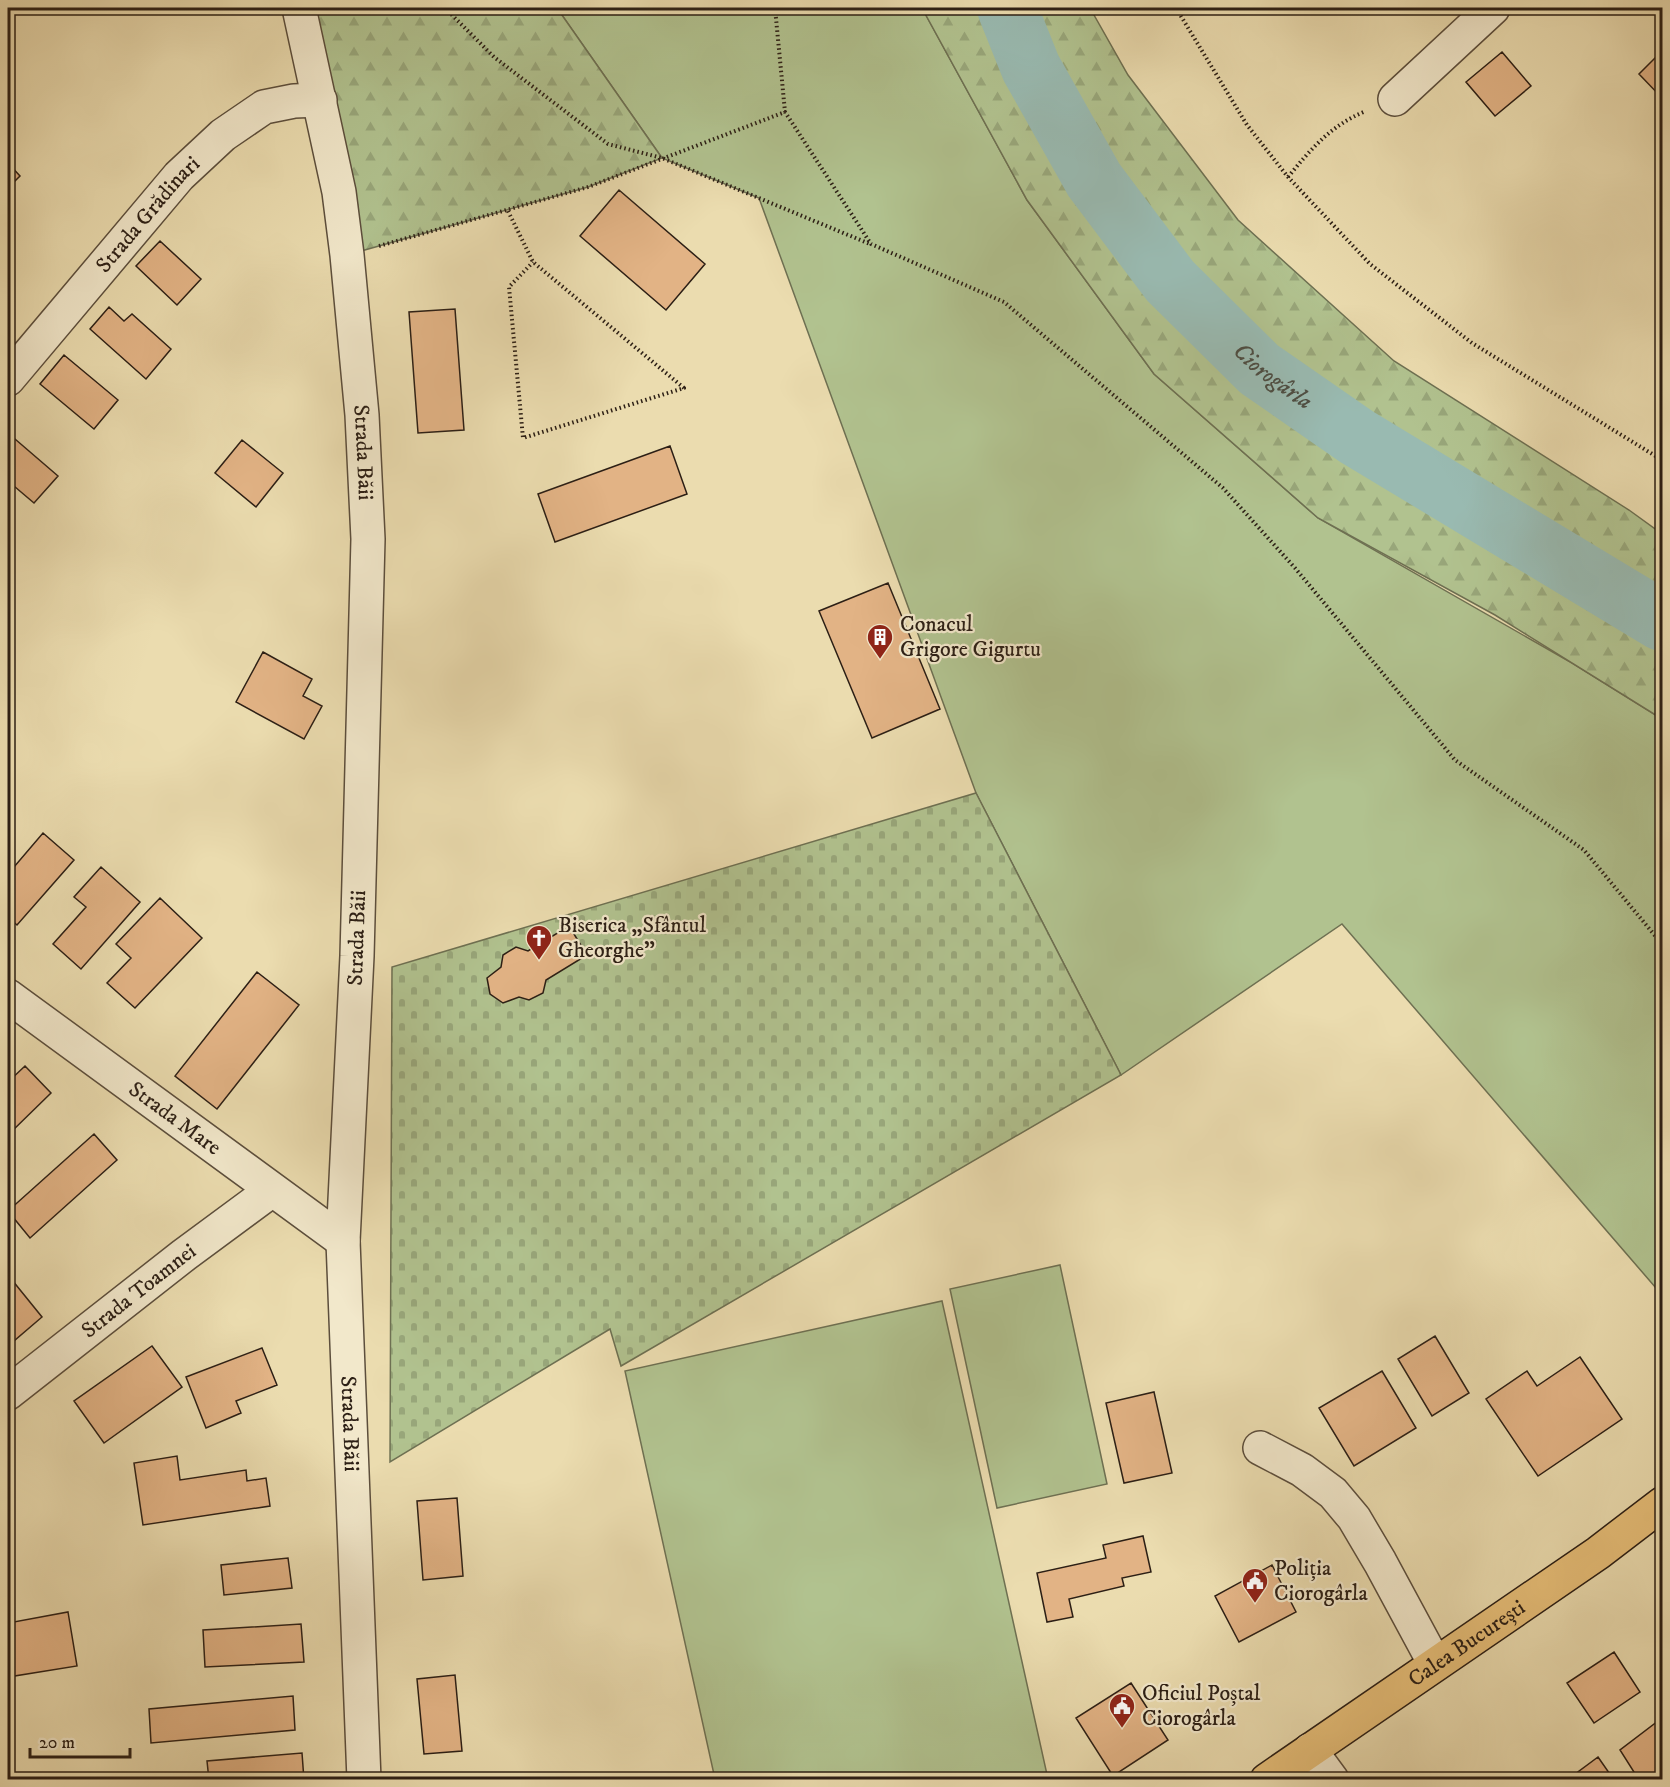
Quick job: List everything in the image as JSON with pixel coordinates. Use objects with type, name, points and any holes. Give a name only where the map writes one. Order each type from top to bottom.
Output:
[{"type":"main road","name":"Calea București","points":[[1267,1779],[1598,1553],[1662,1504]]},
{"type":"street","name":"Strada Băii","points":[[299,8],[339,192],[362,416],[368,539],[357,956],[343,1241],[364,1779]]},
{"type":"street","points":[[1395,99],[1493,8]]},
{"type":"street","name":"Strada Grădinari","points":[[8,379],[179,176],[223,135],[264,107],[320,99]]},
{"type":"street","name":"Strada Mare","points":[[8,996],[343,1241]]},
{"type":"street","name":"Strada Toamnei","points":[[8,1393],[184,1255],[272,1190]]},
{"type":"street","points":[[1260,1448],[1302,1470],[1333,1493],[1354,1518],[1435,1664]]},
{"type":"street","points":[[1310,1749],[1332,1779]]},
{"type":"path","points":[[445,8],[494,57],[608,144],[662,158],[871,244],[1004,302],[1222,489],[1295,568],[1455,760],[1584,850],[1658,939],[1662,948]]},
{"type":"path","points":[[775,8],[785,112],[871,244]]},
{"type":"path","points":[[1176,8],[1247,125],[1288,177],[1370,264],[1472,343],[1662,460]]},
{"type":"path","points":[[1288,177],[1317,142],[1353,116],[1395,99]]},
{"type":"path","points":[[347,255],[588,187],[785,112]]},
{"type":"path","points":[[507,211],[533,262],[684,388],[523,438],[509,287],[533,262]]},
{"type":"green space","points":[[299,8],[557,8],[662,158],[588,187],[347,255]]},
{"type":"green space","points":[[557,8],[922,8],[1027,200],[1154,374],[1318,518],[1572,663],[1662,719],[1662,1295],[1342,924],[1121,1075],[976,793],[759,198],[662,158]]},
{"type":"green space","points":[[922,8],[1090,8],[1128,75],[1238,220],[1394,361],[1629,510],[1662,534],[1662,719],[1495,615],[1318,518],[1154,374],[1027,200]]},
{"type":"green space","points":[[976,793],[1121,1075],[621,1366],[610,1329],[390,1462],[392,967]]},
{"type":"green space","points":[[1060,1265],[1107,1484],[997,1508],[950,1289]]},
{"type":"green space","points":[[942,1301],[1048,1779],[715,1779],[625,1371]]},
{"type":"building","points":[[1662,51],[1662,98],[1639,74]]},
{"type":"building","points":[[1502,52],[1531,86],[1495,116],[1466,82]]},
{"type":"building","points":[[8,163],[20,176],[8,188]]},
{"type":"building","points":[[619,190],[705,264],[666,310],[580,236]]},
{"type":"building","points":[[160,241],[201,279],[177,305],[136,266]]},
{"type":"building","points":[[109,307],[124,321],[132,314],[171,349],[146,379],[90,329]]},
{"type":"building","points":[[455,309],[464,430],[418,433],[409,312]]},
{"type":"building","points":[[64,355],[118,400],[94,429],[40,384]]},
{"type":"building","points":[[8,433],[58,476],[34,503],[8,481]]},
{"type":"building","points":[[242,440],[283,473],[256,507],[215,473]]},
{"type":"building","points":[[670,446],[687,494],[555,542],[538,494]]},
{"type":"building","name":"Conacul Grigore Gigurtu","points":[[888,583],[940,709],[872,738],[819,611]]},
{"type":"building","points":[[263,652],[312,679],[303,696],[322,706],[304,739],[236,702]]},
{"type":"building","points":[[43,833],[74,860],[17,925],[8,917],[8,874]]},
{"type":"building","points":[[101,867],[140,902],[81,969],[53,944],[86,907],[74,897]]},
{"type":"building","points":[[160,898],[202,938],[135,1008],[107,983],[131,958],[116,944]]},
{"type":"building","name":"Biserica „Sfântul Gheorghe”","points":[[569,926],[587,955],[546,980],[543,993],[529,1000],[519,997],[503,1003],[490,994],[487,978],[501,967],[503,955],[516,947],[528,951]]},
{"type":"building","points":[[257,972],[299,1005],[217,1109],[175,1076]]},
{"type":"building","points":[[25,1066],[51,1093],[8,1135],[8,1082]]},
{"type":"building","points":[[94,1134],[117,1160],[30,1238],[8,1211]]},
{"type":"building","points":[[8,1275],[42,1317],[8,1346]]},
{"type":"building","points":[[1435,1336],[1469,1393],[1432,1416],[1398,1359]]},
{"type":"building","points":[[152,1346],[182,1387],[104,1443],[74,1401]]},
{"type":"building","points":[[262,1348],[277,1385],[236,1401],[241,1413],[206,1428],[186,1377]]},
{"type":"building","points":[[1580,1357],[1622,1419],[1538,1476],[1486,1399],[1527,1371],[1537,1386]]},
{"type":"building","points":[[1382,1371],[1416,1428],[1354,1466],[1319,1408]]},
{"type":"building","points":[[1154,1392],[1172,1473],[1124,1483],[1106,1403]]},
{"type":"building","points":[[177,1456],[180,1480],[246,1470],[247,1481],[266,1478],[270,1506],[143,1525],[134,1463]]},
{"type":"building","points":[[457,1498],[463,1576],[423,1580],[417,1501]]},
{"type":"building","points":[[1143,1536],[1151,1572],[1122,1578],[1124,1586],[1069,1599],[1073,1617],[1047,1622],[1037,1573],[1106,1558],[1103,1545]]},
{"type":"building","points":[[288,1558],[292,1588],[224,1595],[221,1565]]},
{"type":"building","name":"Poliția Ciorogârla","points":[[1272,1565],[1296,1612],[1239,1642],[1215,1596]]},
{"type":"building","points":[[68,1612],[77,1666],[8,1677],[8,1623]]},
{"type":"building","points":[[301,1624],[304,1662],[205,1667],[203,1630]]},
{"type":"building","points":[[1614,1652],[1640,1692],[1594,1723],[1567,1683]]},
{"type":"building","points":[[455,1675],[462,1751],[424,1754],[417,1679]]},
{"type":"building","name":"Oficiul Poștal Ciorogârla","points":[[1131,1683],[1168,1740],[1113,1776],[1076,1718]]},
{"type":"building","points":[[293,1696],[295,1730],[151,1743],[149,1709]]},
{"type":"building","points":[[1662,1718],[1662,1780],[1639,1780],[1620,1750]]},
{"type":"building","points":[[302,1753],[304,1780],[209,1780],[207,1761]]},
{"type":"building","points":[[1598,1757],[1614,1780],[1567,1780]]},
{"type":"waterway","name":"Ciorogârla","points":[[1007,8],[1031,68],[1094,180],[1170,281],[1259,369],[1357,437],[1662,621]]},
{"type":"place","name":"Conacul Grigore Gigurtu","points":[[880,660]]},
{"type":"place","name":"Biserica „Sfântul Gheorghe”","points":[[539,961]]},
{"type":"place","name":"Poliția Ciorogârla","points":[[1255,1604]]},
{"type":"place","name":"Oficiul Poștal Ciorogârla","points":[[1122,1729]]}]
